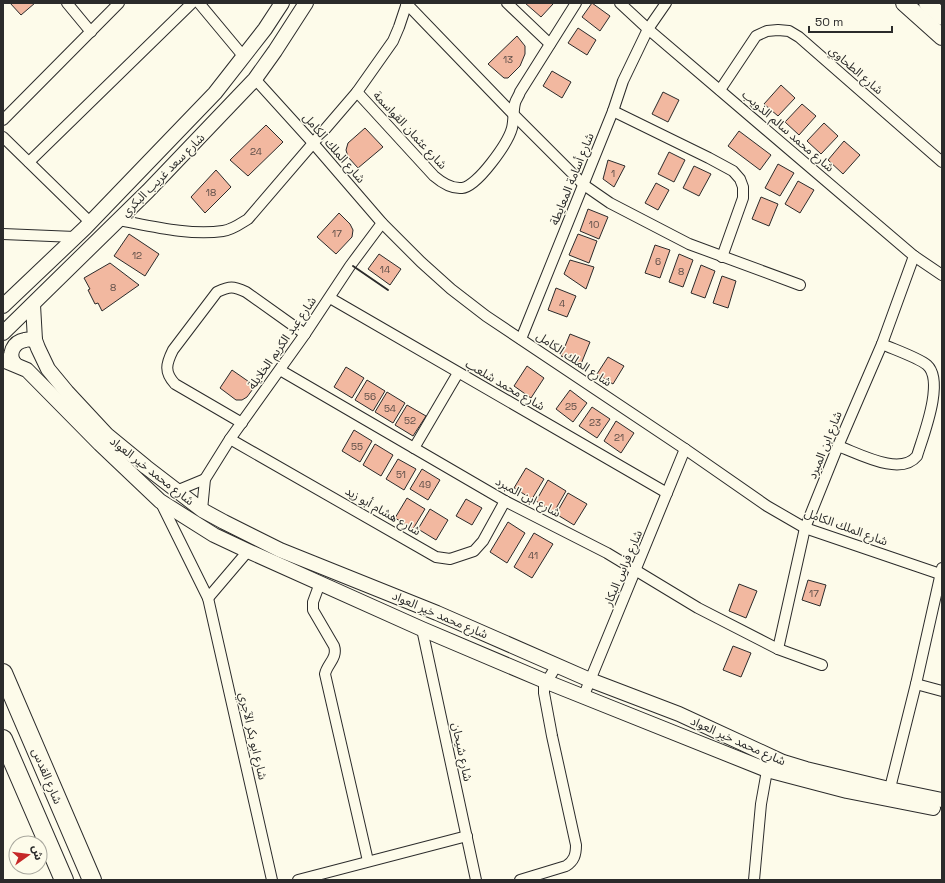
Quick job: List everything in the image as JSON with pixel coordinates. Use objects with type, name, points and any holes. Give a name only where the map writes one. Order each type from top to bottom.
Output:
[{"type":"highway","name":"شارع القدس","points":[[3,673],[92,880]]},
{"type":"highway","points":[[3,739],[64,880]]},
{"type":"main road","points":[[904,3],[942,37]]},
{"type":"main road","points":[[927,3],[942,17]]},
{"type":"street","points":[[67,3],[91,32]]},
{"type":"street","points":[[3,120],[120,3]]},
{"type":"street","points":[[29,162],[192,3]]},
{"type":"street","points":[[199,3],[244,57]]},
{"type":"street","name":"شارع سعد غريب البكري","points":[[3,306],[75,237],[196,114],[244,57],[282,3]]},
{"type":"street","name":"شارع سعد غريب البكري","points":[[3,333],[148,191],[254,79],[275,51],[306,3]]},
{"type":"street","points":[[118,220],[159,228],[200,232],[224,231],[236,227],[248,219],[356,92],[392,41],[399,27],[406,3],[584,185],[610,203],[689,244],[800,285]]},
{"type":"street","points":[[507,3],[550,44]]},
{"type":"street","name":"شارع عثمان القواسمة","points":[[356,92],[434,176],[444,183],[454,187],[461,188],[468,186],[475,182],[500,150],[511,129],[515,103],[520,92],[576,3]]},
{"type":"street","name":"شارع محمد سالم الذويب","points":[[620,3],[648,29],[914,256],[942,275]]},
{"type":"street","name":"شارع أسامة المعايطة","points":[[521,339],[614,111],[623,81],[648,29],[666,3]]},
{"type":"street","name":"شارع الطحاوي","points":[[720,90],[756,36],[767,31],[789,31],[799,37],[942,162]]},
{"type":"street","name":"شارع الملك الكامل","points":[[254,79],[313,143],[382,224],[451,289],[486,316],[685,449],[767,506],[805,528],[941,571]]},
{"type":"street","points":[[614,111],[709,158],[733,171],[740,179],[743,188],[743,198],[722,257]]},
{"type":"street","points":[[3,137],[90,222]]},
{"type":"street","name":"شارع عبد الكريم الخلايلة","points":[[202,510],[205,479],[230,439],[330,298],[350,266],[382,224]]},
{"type":"street","points":[[3,234],[75,237]]},
{"type":"street","name":"شارع ابن المبرد","points":[[778,649],[805,528],[838,446],[882,344],[914,256]]},
{"type":"street","points":[[242,423],[175,384],[167,371],[168,361],[173,350],[217,292],[227,288],[236,287],[246,292],[305,334]]},
{"type":"street","name":"شارع محمد شلعب","points":[[330,298],[668,493]]},
{"type":"street","name":"شارع محمد خير العواد","points":[[33,305],[35,340],[48,369],[107,435],[176,492],[202,510],[280,550],[389,593],[590,680],[679,714],[769,763]]},
{"type":"street","points":[[9,362],[12,360],[11,357],[15,346],[25,340],[35,340]]},
{"type":"street","points":[[838,446],[891,464],[908,463],[917,456],[935,393],[932,371],[925,363],[882,344]]},
{"type":"street","name":"شارع محمد خير العواد","points":[[9,362],[27,370],[160,502],[214,535],[248,551],[422,629],[548,682],[847,791],[942,800]]},
{"type":"street","name":"شارع ابن المبرد","points":[[280,370],[505,501],[607,553],[698,608],[778,649],[822,665]]},
{"type":"street","points":[[414,448],[458,373]]},
{"type":"street","name":"شارع هشام أبو زيد","points":[[230,439],[436,556],[450,559],[474,551],[484,541],[505,501]]},
{"type":"street","name":"شارع فراس البكار","points":[[584,695],[685,449]]},
{"type":"street","points":[[176,492],[205,479]]},
{"type":"street","name":"شارع ابو بكر الآجري","points":[[160,502],[208,598],[272,880]]},
{"type":"street","points":[[208,598],[248,551]]},
{"type":"street","points":[[888,794],[916,684],[941,571]]},
{"type":"street","points":[[320,583],[313,602],[313,610],[335,650],[333,660],[325,674],[368,861]]},
{"type":"street","name":"شارع شيحان","points":[[422,629],[476,880]]},
{"type":"street","points":[[520,880],[566,866],[572,862],[576,855],[576,846],[544,693],[544,686],[548,682],[557,665]]},
{"type":"street","points":[[916,684],[942,691]]},
{"type":"street","points":[[754,880],[761,804],[769,763]]},
{"type":"street","name":"شارع محمد خير العواد","points":[[888,794],[942,810]]},
{"type":"street","points":[[298,880],[466,836]]},
{"type":"building","points":[[10,3],[35,3],[21,15]]},
{"type":"building","points":[[525,3],[552,3],[553,4],[541,17]]},
{"type":"building","points":[[592,3],[610,16],[600,31],[582,17]]},
{"type":"building","points":[[578,28],[596,40],[587,55],[568,43]]},
{"type":"building","points":[[517,36],[525,46],[525,54],[520,66],[508,78],[504,78],[488,64]]},
{"type":"building","points":[[552,71],[571,82],[562,98],[543,86]]},
{"type":"building","points":[[781,85],[795,98],[778,116],[764,104]]},
{"type":"building","points":[[663,92],[679,100],[668,122],[652,114]]},
{"type":"building","points":[[802,104],[816,116],[799,135],[785,122]]},
{"type":"building","points":[[824,123],[838,136],[821,154],[807,141]]},
{"type":"building","points":[[266,125],[283,142],[248,176],[230,160]]},
{"type":"building","points":[[365,128],[383,147],[358,168],[348,157],[346,150],[348,143]]},
{"type":"building","points":[[739,131],[771,155],[760,170],[728,146]]},
{"type":"building","points":[[844,141],[860,155],[843,174],[828,160]]},
{"type":"building","points":[[669,152],[685,160],[674,182],[658,174]]},
{"type":"building","points":[[608,160],[625,166],[614,187],[603,179]]},
{"type":"building","points":[[778,164],[794,173],[780,196],[765,188]]},
{"type":"building","points":[[694,166],[711,174],[699,196],[683,188]]},
{"type":"building","points":[[216,170],[231,187],[205,213],[191,197]]},
{"type":"building","points":[[798,181],[814,190],[800,213],[785,204]]},
{"type":"building","points":[[656,183],[669,190],[658,210],[645,203]]},
{"type":"building","points":[[761,197],[778,204],[769,226],[752,219]]},
{"type":"building","points":[[588,209],[608,217],[599,239],[580,231]]},
{"type":"building","points":[[339,213],[350,224],[353,230],[352,237],[336,254],[317,237]]},
{"type":"building","points":[[129,234],[159,254],[145,276],[114,256]]},
{"type":"building","points":[[578,234],[597,241],[589,263],[569,255]]},
{"type":"building","points":[[655,245],[670,250],[660,278],[645,273]]},
{"type":"building","points":[[379,254],[401,269],[390,285],[368,269]]},
{"type":"building","points":[[679,254],[693,260],[683,287],[669,282]]},
{"type":"building","points":[[570,260],[594,267],[586,289],[564,274]]},
{"type":"building","points":[[110,263],[139,285],[102,311],[98,303],[95,304],[88,290],[90,289],[84,278]]},
{"type":"building","points":[[701,265],[715,271],[705,298],[691,293]]},
{"type":"building","points":[[722,276],[736,281],[728,308],[713,303]]},
{"type":"building","points":[[556,288],[576,296],[567,317],[548,310]]},
{"type":"building","points":[[570,334],[590,342],[581,364],[561,356]]},
{"type":"building","points":[[608,357],[624,366],[613,384],[597,374]]},
{"type":"building","points":[[527,366],[544,378],[531,398],[514,386]]},
{"type":"building","points":[[346,367],[364,378],[352,398],[334,387]]},
{"type":"building","points":[[232,370],[255,386],[247,397],[242,400],[236,400],[220,388]]},
{"type":"building","points":[[367,380],[385,391],[373,411],[355,400]]},
{"type":"building","points":[[570,390],[587,403],[573,422],[556,409]]},
{"type":"building","points":[[387,392],[405,403],[393,423],[375,412]]},
{"type":"building","points":[[407,405],[426,416],[413,436],[395,425]]},
{"type":"building","points":[[592,407],[610,419],[597,438],[579,426]]},
{"type":"building","points":[[616,421],[634,433],[621,453],[604,441]]},
{"type":"building","points":[[354,430],[372,441],[360,462],[342,451]]},
{"type":"building","points":[[375,444],[393,455],[381,476],[363,465]]},
{"type":"building","points":[[398,459],[416,469],[404,490],[386,479]]},
{"type":"building","points":[[526,468],[544,479],[532,499],[514,488]]},
{"type":"building","points":[[422,469],[440,480],[428,500],[410,489]]},
{"type":"building","points":[[548,480],[566,491],[554,512],[536,501]]},
{"type":"building","points":[[568,493],[587,504],[574,525],[556,514]]},
{"type":"building","points":[[407,498],[425,509],[413,529],[395,518]]},
{"type":"building","points":[[466,499],[482,508],[472,525],[456,516]]},
{"type":"building","points":[[430,509],[448,520],[436,540],[418,529]]},
{"type":"building","points":[[508,522],[525,533],[507,563],[490,552]]},
{"type":"building","points":[[534,533],[553,544],[532,578],[514,567]]},
{"type":"building","points":[[808,580],[826,585],[820,606],[802,600]]},
{"type":"building","points":[[739,584],[757,591],[746,618],[729,611]]},
{"type":"building","points":[[733,646],[751,653],[741,677],[723,670]]},
{"type":"wall","points":[[353,266],[388,290]]}]
